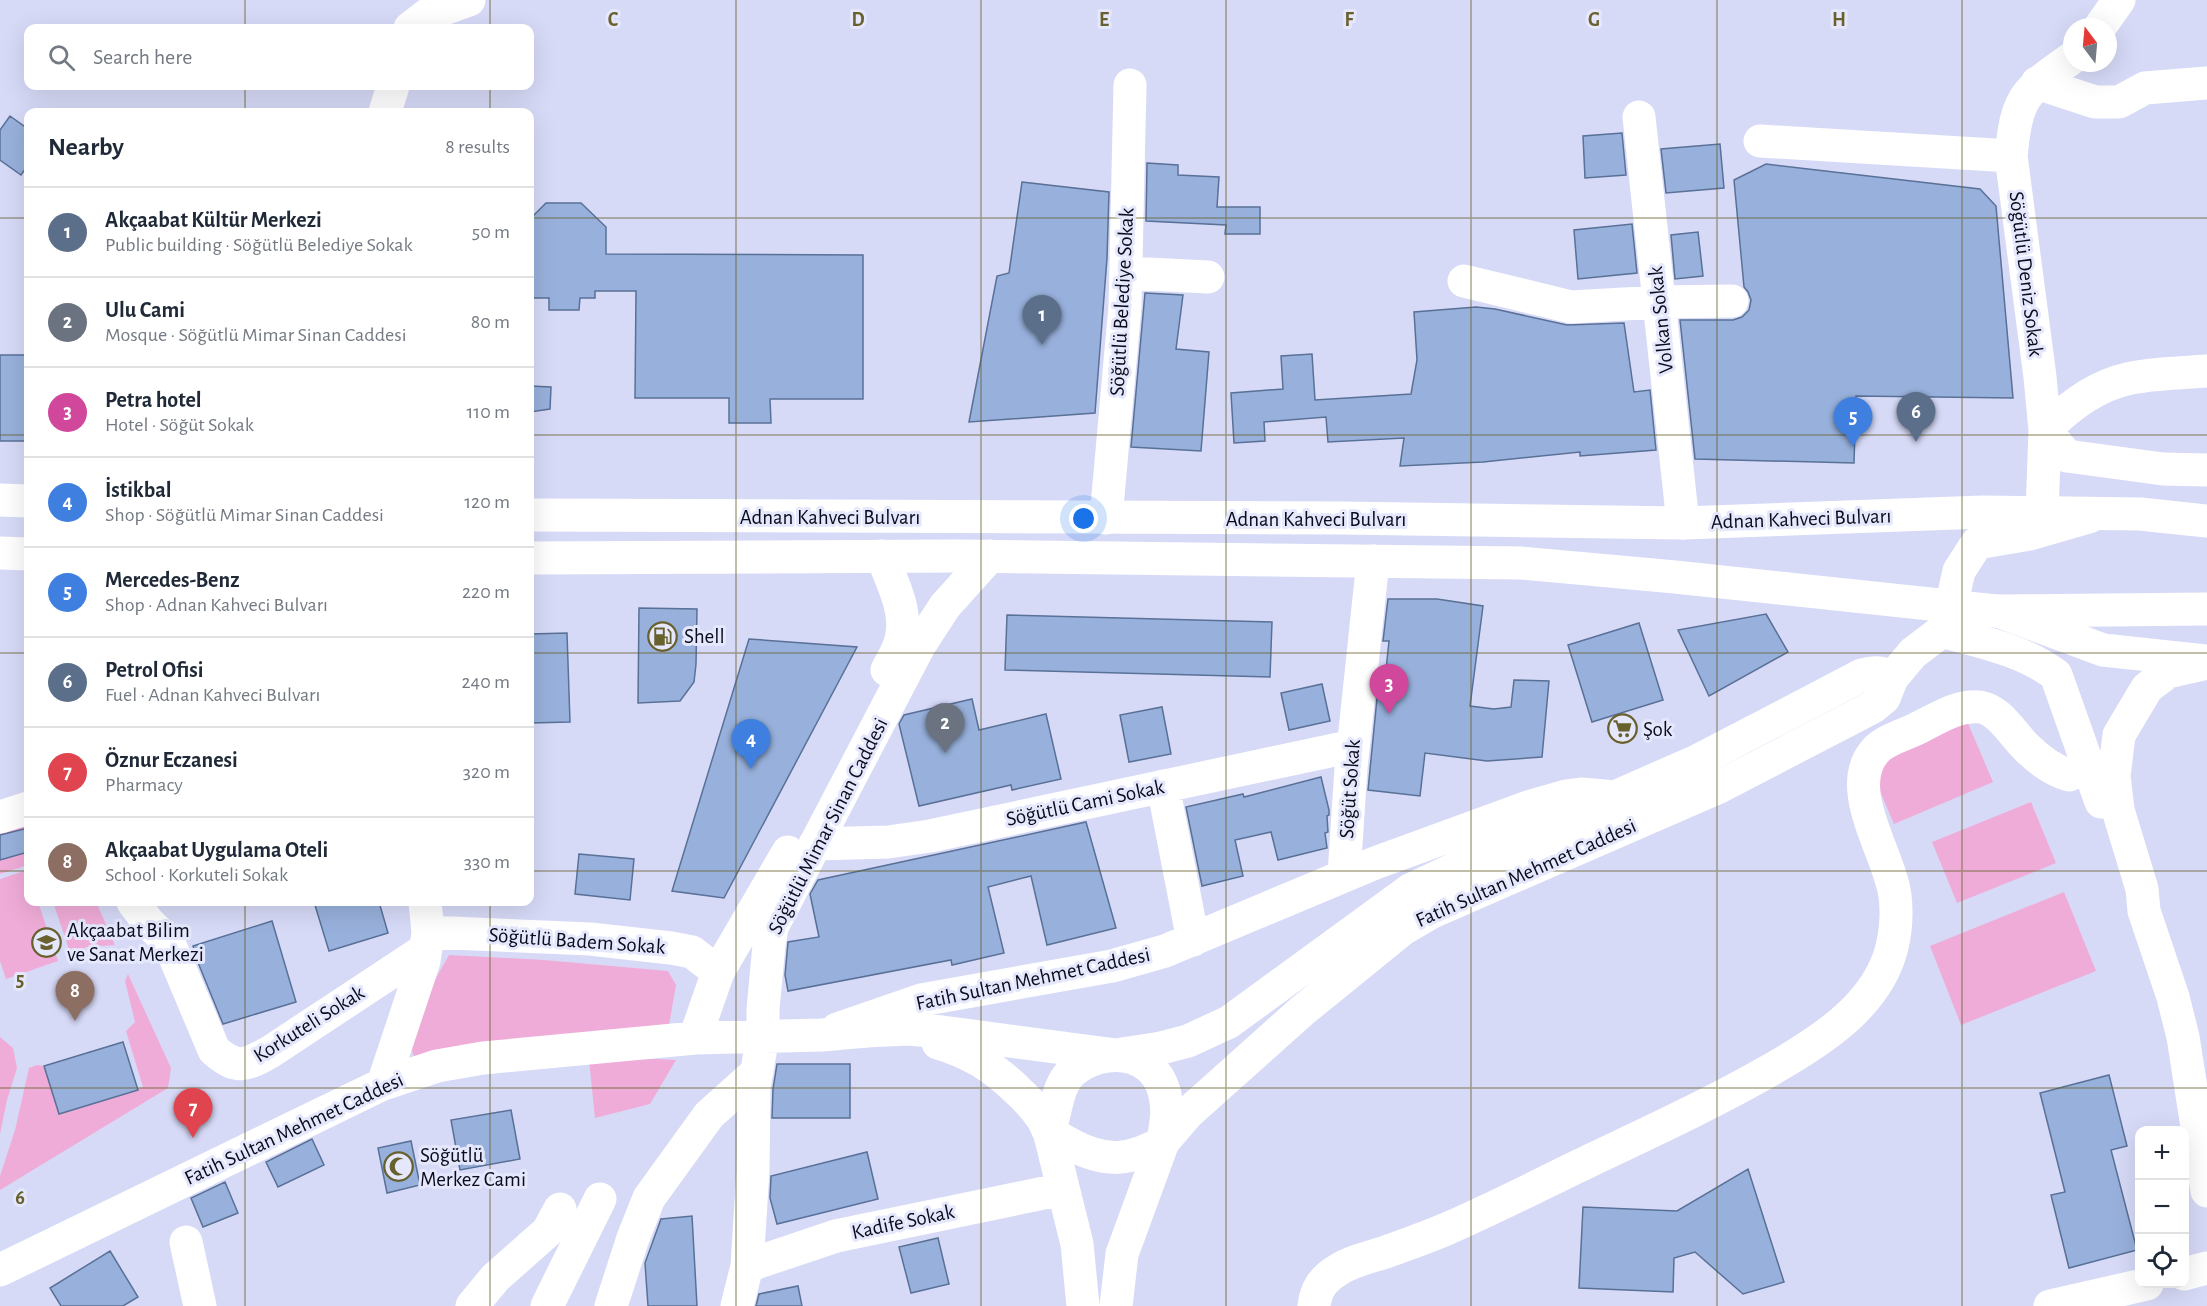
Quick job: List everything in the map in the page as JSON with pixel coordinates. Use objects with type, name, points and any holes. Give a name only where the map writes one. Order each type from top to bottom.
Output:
[{"type":"main road","points":[[415,24],[427,15],[469,0]]},
{"type":"main road","points":[[2107,18],[2120,0]]},
{"type":"main road","name":"Söğütlü Deniz Sokak","points":[[2042,514],[2044,430],[2040,377],[2011,156],[2014,124],[2022,100],[2037,83],[2063,64]]},
{"type":"main road","points":[[2037,83],[2095,102],[2119,102],[2145,88],[2207,83]]},
{"type":"main road","name":"Söğütlü Belediye Sokak","points":[[1106,518],[1125,306],[1130,85]]},
{"type":"main road","points":[[386,108],[392,90]]},
{"type":"main road","name":"Volkan Sokak","points":[[1639,117],[1683,523]]},
{"type":"main road","points":[[1760,141],[2011,156]]},
{"type":"main road","points":[[1126,273],[1208,277]]},
{"type":"main road","points":[[1464,282],[1571,307],[1732,301]]},
{"type":"main road","points":[[2207,371],[2127,379],[2087,396],[2060,414],[2044,430],[2067,456],[2163,469],[2207,470]]},
{"type":"main road","points":[[0,500],[24,501]]},
{"type":"main road","name":"Adnan Kahveci Bulvarı","points":[[534,515],[1341,518],[1683,523],[1983,512],[2140,514],[2207,521]]},
{"type":"main road","name":"Adnan Kahveci Bulvarı","points":[[1946,619],[1959,571],[1977,543],[2030,534],[2101,513]]},
{"type":"main road","points":[[0,553],[24,554]]},
{"type":"main road","name":"Söğütlü Mimar Sinan Caddesi","points":[[695,1038],[718,972],[825,788],[901,642],[904,624],[882,556]]},
{"type":"main road","name":"Adnan Kahveci Bulvarı","points":[[534,558],[990,556],[1521,563],[1675,577],[1946,619],[1996,610],[2207,609]]},
{"type":"main road","name":"Söğütlü Mimar Sinan Caddesi","points":[[737,1306],[747,1266],[753,1170],[754,1087],[763,1036],[768,945],[772,927],[919,646],[945,606],[990,556]]},
{"type":"main road","name":"Söğüt Sokak","points":[[1344,875],[1353,746],[1373,561]]},
{"type":"main road","points":[[1996,610],[2103,650],[2207,662]]},
{"type":"main road","points":[[1946,619],[2043,665],[2056,675],[2130,893],[2144,911]]},
{"type":"main road","name":"Fatih Sultan Mehmet Caddesi","points":[[866,1031],[938,1043],[974,1056],[992,1068],[1019,1092],[1042,1118],[1049,1131],[1076,1147],[1110,1159],[1137,1154],[1163,1142],[1188,1113],[1302,1011],[1403,929],[1449,903],[1719,787],[1873,707],[1884,698],[1892,678],[1946,619]]},
{"type":"main road","points":[[2207,662],[2168,672],[2147,688],[2119,735],[2114,776],[2118,810],[2142,889],[2144,911],[2173,997],[2183,1037],[2207,1191]]},
{"type":"main road","name":"Fatih Sultan Mehmet Caddesi","points":[[1049,1131],[1062,1086],[1072,1072],[1088,1062],[1188,1041],[1229,1022],[1410,890],[1699,760],[1862,675],[1874,672],[1884,673],[1892,678]]},
{"type":"main road","points":[[1314,1306],[1322,1281],[1339,1268],[1445,1230],[1690,1113],[1774,1068],[1834,1029],[1860,1005],[1882,976],[1892,947],[1896,922],[1892,879],[1870,820],[1865,799],[1863,777],[1866,764],[1877,748],[1948,713],[1965,708],[1981,707],[1995,714],[2043,762],[2069,775]]},
{"type":"main road","name":"Söğütlü Cami Sokak","points":[[815,844],[888,842],[930,836],[1353,746]]},
{"type":"main road","points":[[1163,786],[1193,940]]},
{"type":"main road","name":"Fatih Sultan Mehmet Caddesi","points":[[822,1035],[921,999],[1112,966],[1165,951],[1344,875],[1531,806],[1581,794],[1616,797]]},
{"type":"main road","points":[[0,817],[24,809]]},
{"type":"main road","name":"Korkuteli Sokak","points":[[136,906],[168,943],[214,1050],[225,1060],[237,1065],[251,1063],[270,1052],[426,928]]},
{"type":"main road","points":[[383,1084],[424,961],[426,928]]},
{"type":"main road","name":"Söğütlü Badem Sokak","points":[[426,928],[590,939],[671,948],[692,952],[718,972]]},
{"type":"main road","name":"Fatih Sultan Mehmet Caddesi","points":[[0,1270],[383,1084],[437,1066],[483,1058],[695,1038],[822,1035],[908,1029],[942,1032],[1134,1057],[1147,1065],[1156,1075],[1163,1089],[1167,1106],[1163,1142]]},
{"type":"main road","points":[[611,1306],[633,1238],[649,1198],[709,1115],[757,1072]]},
{"type":"main road","points":[[1049,1131],[1077,1244],[1083,1306]]},
{"type":"main road","points":[[1116,1306],[1122,1254],[1163,1142]]},
{"type":"main road","name":"Kadife Sokak","points":[[747,1266],[836,1236],[1063,1189]]},
{"type":"main road","points":[[547,1306],[600,1199]]},
{"type":"main road","points":[[472,1306],[495,1278],[548,1231],[560,1209]]},
{"type":"main road","points":[[186,1242],[200,1306]]},
{"type":"main road","points":[[2189,1273],[2207,1268]]},
{"type":"main road","points":[[2050,1306],[2135,1287]]},
{"type":"shaded area","points":[[1967,721],[1993,782],[1894,824],[1868,763]]},
{"type":"shaded area","points":[[2031,802],[2056,863],[1957,903],[1932,842]]},
{"type":"shaded area","points":[[24,822],[24,866],[0,874],[0,830]]},
{"type":"shaded area","points":[[24,871],[24,906],[39,906],[58,961],[6,979],[0,961],[0,879]]},
{"type":"shaded area","points":[[2064,892],[2096,971],[1961,1025],[1930,946]]},
{"type":"shaded area","points":[[54,906],[98,906],[115,945],[86,947],[72,958]]},
{"type":"shaded area","points":[[449,955],[544,960],[668,971],[676,985],[668,1031],[415,1060],[406,1031]]},
{"type":"shaded area","points":[[128,974],[171,1068],[168,1088],[0,1190],[0,1176],[15,1130],[29,1068],[37,1065],[44,1066],[59,1114],[143,1087],[126,1031],[135,1022],[125,981]]},
{"type":"shaded area","points":[[0,1037],[13,1048],[17,1068],[0,1134]]},
{"type":"shaded area","points":[[589,1060],[676,1060],[650,1104],[595,1118]]},
{"type":"building","points":[[10,116],[24,126],[24,171],[21,175],[0,160],[0,130]]},
{"type":"building","points":[[1622,133],[1626,175],[1585,178],[1583,136]]},
{"type":"building","points":[[1720,144],[1724,188],[1666,193],[1661,149]]},
{"type":"building","points":[[1147,163],[1178,165],[1178,175],[1219,177],[1217,207],[1260,207],[1260,234],[1225,234],[1226,225],[1146,221]]},
{"type":"building","points":[[1766,164],[1980,189],[1996,206],[2013,398],[1856,396],[1854,463],[1695,459],[1680,320],[1733,320],[1742,317],[1749,310],[1751,300],[1744,287],[1734,180]]},
{"type":"building","points":[[1022,182],[1109,192],[1107,258],[1095,413],[969,422],[997,276],[1009,273]]},
{"type":"building","points":[[546,203],[581,203],[606,227],[606,254],[863,255],[863,399],[770,399],[771,423],[729,423],[729,398],[635,398],[636,291],[595,291],[595,298],[580,298],[579,310],[549,310],[549,298],[534,298],[534,215]]},
{"type":"building","points":[[1632,224],[1637,273],[1578,279],[1574,230]]},
{"type":"building","points":[[1698,232],[1703,276],[1675,279],[1671,235]]},
{"type":"building","points":[[1145,293],[1183,295],[1176,349],[1209,352],[1201,451],[1131,447]]},
{"type":"building","points":[[1476,307],[1567,325],[1624,323],[1634,392],[1650,390],[1656,450],[1580,456],[1580,452],[1483,462],[1400,466],[1404,438],[1328,442],[1326,417],[1264,422],[1265,441],[1234,443],[1231,393],[1283,389],[1281,356],[1312,354],[1315,400],[1411,394],[1417,360],[1414,312]]},
{"type":"building","points":[[0,355],[24,355],[24,441],[0,441]]},
{"type":"building","points":[[534,386],[551,387],[550,409],[534,411]]},
{"type":"building","points":[[1388,599],[1437,599],[1483,606],[1470,706],[1494,709],[1511,707],[1514,680],[1549,681],[1542,757],[1487,761],[1425,753],[1420,796],[1368,790],[1378,688],[1384,689],[1389,641],[1383,641]]},
{"type":"building","points":[[639,608],[697,609],[694,682],[680,701],[638,703]]},
{"type":"building","points":[[1766,614],[1788,652],[1709,696],[1678,630]]},
{"type":"building","points":[[1007,615],[1272,622],[1270,677],[1005,670]]},
{"type":"building","points":[[1639,623],[1663,700],[1592,722],[1568,645]]},
{"type":"building","points":[[567,633],[570,722],[534,723],[534,634]]},
{"type":"building","points":[[749,639],[857,647],[724,898],[672,891]]},
{"type":"building","points":[[1322,684],[1330,721],[1289,730],[1281,693]]},
{"type":"building","points":[[972,699],[979,730],[1046,714],[1061,779],[1012,790],[1011,785],[919,806],[899,724],[904,715]]},
{"type":"building","points":[[1162,707],[1171,754],[1129,762],[1120,715]]},
{"type":"building","points":[[1321,777],[1329,810],[1328,832],[1325,833],[1327,848],[1278,860],[1271,832],[1235,840],[1243,876],[1202,886],[1186,807],[1243,794],[1244,797]]},
{"type":"building","points":[[1086,822],[1116,928],[1047,945],[1031,876],[988,887],[1004,953],[952,965],[951,960],[788,991],[785,975],[788,942],[819,937],[810,894],[818,880]]},
{"type":"building","points":[[24,829],[24,853],[0,860],[0,835]]},
{"type":"building","points":[[579,854],[634,859],[630,900],[575,894]]},
{"type":"building","points":[[315,906],[380,906],[388,933],[329,951]]},
{"type":"building","points":[[272,921],[296,1002],[223,1024],[193,946]]},
{"type":"building","points":[[123,1042],[138,1090],[59,1114],[44,1066]]},
{"type":"building","points":[[777,1064],[850,1064],[850,1118],[772,1118]]},
{"type":"building","points":[[2109,1075],[2127,1146],[2111,1150],[2135,1242],[2135,1251],[2069,1268],[2051,1195],[2065,1192],[2040,1093]]},
{"type":"building","points":[[511,1110],[520,1159],[460,1170],[451,1120]]},
{"type":"building","points":[[312,1139],[324,1165],[278,1187],[266,1162]]},
{"type":"building","name":"Söğütlü Merkez Cami","points":[[411,1141],[420,1185],[387,1193],[378,1148]]},
{"type":"building","points":[[867,1152],[878,1199],[777,1224],[770,1198],[771,1176]]},
{"type":"building","points":[[1748,1169],[1784,1282],[1743,1294],[1695,1252],[1674,1258],[1673,1292],[1579,1288],[1583,1207],[1677,1211]]},
{"type":"building","points":[[225,1182],[238,1213],[203,1227],[191,1198]]},
{"type":"building","points":[[692,1216],[697,1306],[648,1306],[645,1263],[661,1219]]},
{"type":"building","points":[[938,1238],[949,1284],[911,1293],[899,1247]]},
{"type":"building","points":[[110,1251],[138,1297],[123,1306],[61,1306],[50,1288]]},
{"type":"building","points":[[798,1286],[802,1306],[756,1306],[759,1294]]},
{"type":"place","name":"Akçaabat Kültür Merkezi","points":[[1042,345]]},
{"type":"place","name":"Petrol Ofisi","points":[[1916,442]]},
{"type":"place","name":"Mercedes-Benz","points":[[1853,447]]},
{"type":"place","name":"Shell","points":[[663,636]]},
{"type":"place","name":"Petra hotel","points":[[1389,714]]},
{"type":"place","name":"Şok","points":[[1622,729]]},
{"type":"place","name":"Ulu Cami","points":[[945,753]]},
{"type":"place","name":"İstikbal","points":[[751,769]]},
{"type":"place","name":"Akçaabat Bilim ve Sanat Merkezi","points":[[46,942]]},
{"type":"place","name":"Akçaabat Uygulama Oteli","points":[[75,1021]]},
{"type":"place","name":"Öznur Eczanesi","points":[[193,1138]]},
{"type":"place","name":"Söğütlü Merkez Cami","points":[[399,1167]]}]
